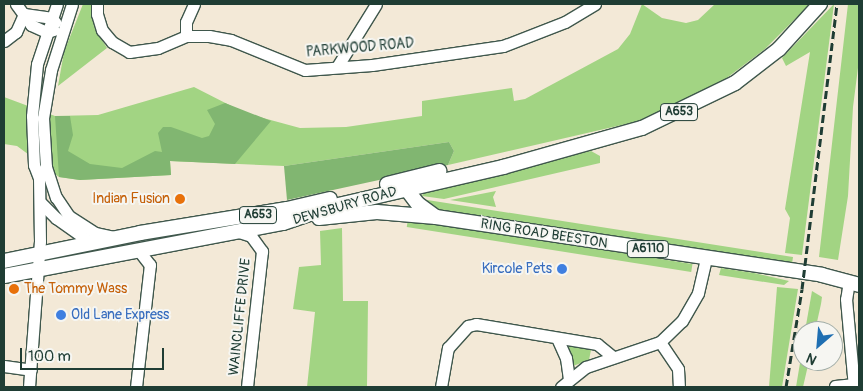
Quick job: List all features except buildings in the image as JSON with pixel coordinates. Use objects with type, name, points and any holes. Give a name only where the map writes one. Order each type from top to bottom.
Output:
[{"type":"main road","name":"DEWSBURY ROAD","points":[[4,276],[283,223],[467,165],[565,149],[642,128],[735,83],[779,49],[820,4]]},
{"type":"main road","name":"DEWSBURY ROAD","points":[[4,261],[90,242],[287,210],[401,187]]},
{"type":"main road","points":[[401,187],[404,214]]},
{"type":"main road","name":"RING ROAD BEESTON","points":[[401,187],[418,204],[436,217]]},
{"type":"main road","name":"RING ROAD BEESTON","points":[[283,223],[352,213],[436,217],[854,283]]},
{"type":"main road","points":[[90,242],[112,256]]},
{"type":"street","points":[[16,4],[32,25],[47,32],[62,28]]},
{"type":"street","points":[[29,387],[40,253],[40,178],[34,165],[32,116],[37,64],[57,4]]},
{"type":"street","points":[[72,4],[62,28],[52,62],[43,118],[46,167],[56,197],[69,216],[95,233],[116,238]]},
{"type":"street","name":"PARKWOOD ROAD","points":[[98,4],[97,14],[102,30],[112,42],[129,52],[158,48],[186,36],[209,36],[231,40],[305,70],[336,66],[372,65],[503,46],[565,22],[595,4]]},
{"type":"street","points":[[186,36],[186,22],[194,4]]},
{"type":"street","points":[[336,66],[376,4]]},
{"type":"street","points":[[24,14],[51,18],[62,28]]},
{"type":"street","points":[[4,41],[16,32],[24,14]]},
{"type":"street","points":[[40,178],[46,167]]},
{"type":"street","points":[[40,202],[56,218],[90,242]]},
{"type":"street","name":"WAINCLIFFE DRIVE","points":[[239,232],[251,236],[262,251],[247,387]]},
{"type":"street","points":[[136,387],[150,265],[139,251]]},
{"type":"street","points":[[565,383],[586,367],[613,357],[645,349],[660,342],[682,321],[698,293],[706,259]]},
{"type":"street","points":[[834,386],[854,386],[846,299],[854,283]]},
{"type":"street","points":[[441,387],[446,351],[468,326],[476,324],[597,344],[613,357]]},
{"type":"street","points":[[557,338],[566,358],[565,383]]},
{"type":"street","points":[[660,342],[678,369],[679,387]]},
{"type":"street","points":[[4,366],[30,370]]},
{"type":"green space","points":[[83,4],[92,4],[94,27],[107,48],[58,86],[64,52]]},
{"type":"green space","points":[[642,4],[662,18],[686,23],[698,20],[715,4],[810,4],[765,49],[724,80],[689,100],[639,121],[448,165],[454,151],[449,142],[284,166],[170,161],[171,175],[80,180],[59,177],[17,146],[4,144],[4,97],[55,116],[98,115],[194,87],[245,113],[300,128],[346,127],[422,116],[422,101],[512,88],[514,101],[525,99],[618,49],[630,34]]},
{"type":"green space","points":[[834,4],[802,255],[785,253],[790,218],[785,209],[810,52],[786,66],[782,58]]},
{"type":"green space","points":[[848,4],[859,4],[859,60],[853,107],[848,196],[838,260],[819,257]]},
{"type":"green space","points":[[225,103],[271,121],[235,164],[170,161],[171,175],[80,180],[59,177],[55,116],[70,116],[73,135],[68,151],[90,164],[122,168],[155,151],[162,152],[158,133],[163,127],[171,127],[202,138],[209,136],[215,124],[207,110]]},
{"type":"green space","points":[[449,142],[454,151],[448,165],[287,200],[284,166]]},
{"type":"green space","points":[[591,151],[600,156],[600,163],[444,199],[422,196],[426,188]]},
{"type":"green space","points":[[496,191],[493,197],[496,207],[450,200]]},
{"type":"green space","points":[[421,199],[793,257],[792,264],[441,211]]},
{"type":"green space","points":[[408,219],[692,264],[691,272],[407,227]]},
{"type":"green space","points":[[342,228],[343,301],[368,301],[367,387],[307,387],[315,312],[293,309],[299,267],[321,265],[320,231]]},
{"type":"green space","points":[[721,268],[789,281],[784,285],[719,275]]},
{"type":"green space","points":[[777,287],[798,289],[782,387],[769,387]]},
{"type":"green space","points":[[812,291],[822,297],[821,304],[817,321],[807,321]]},
{"type":"green space","points":[[570,345],[591,350],[589,360],[573,366],[568,349]]},
{"type":"green space","points":[[799,371],[807,371],[803,387],[796,387]]},
{"type":"railway","points":[[786,387],[802,289],[837,4]]},
{"type":"place","name":"Indian Fusion","points":[[180,199]]},
{"type":"place","name":"Kircole Pets","points":[[562,269]]},
{"type":"place","name":"The Tommy Wass","points":[[14,289]]},
{"type":"place","name":"Old Lane Express","points":[[61,315]]}]
